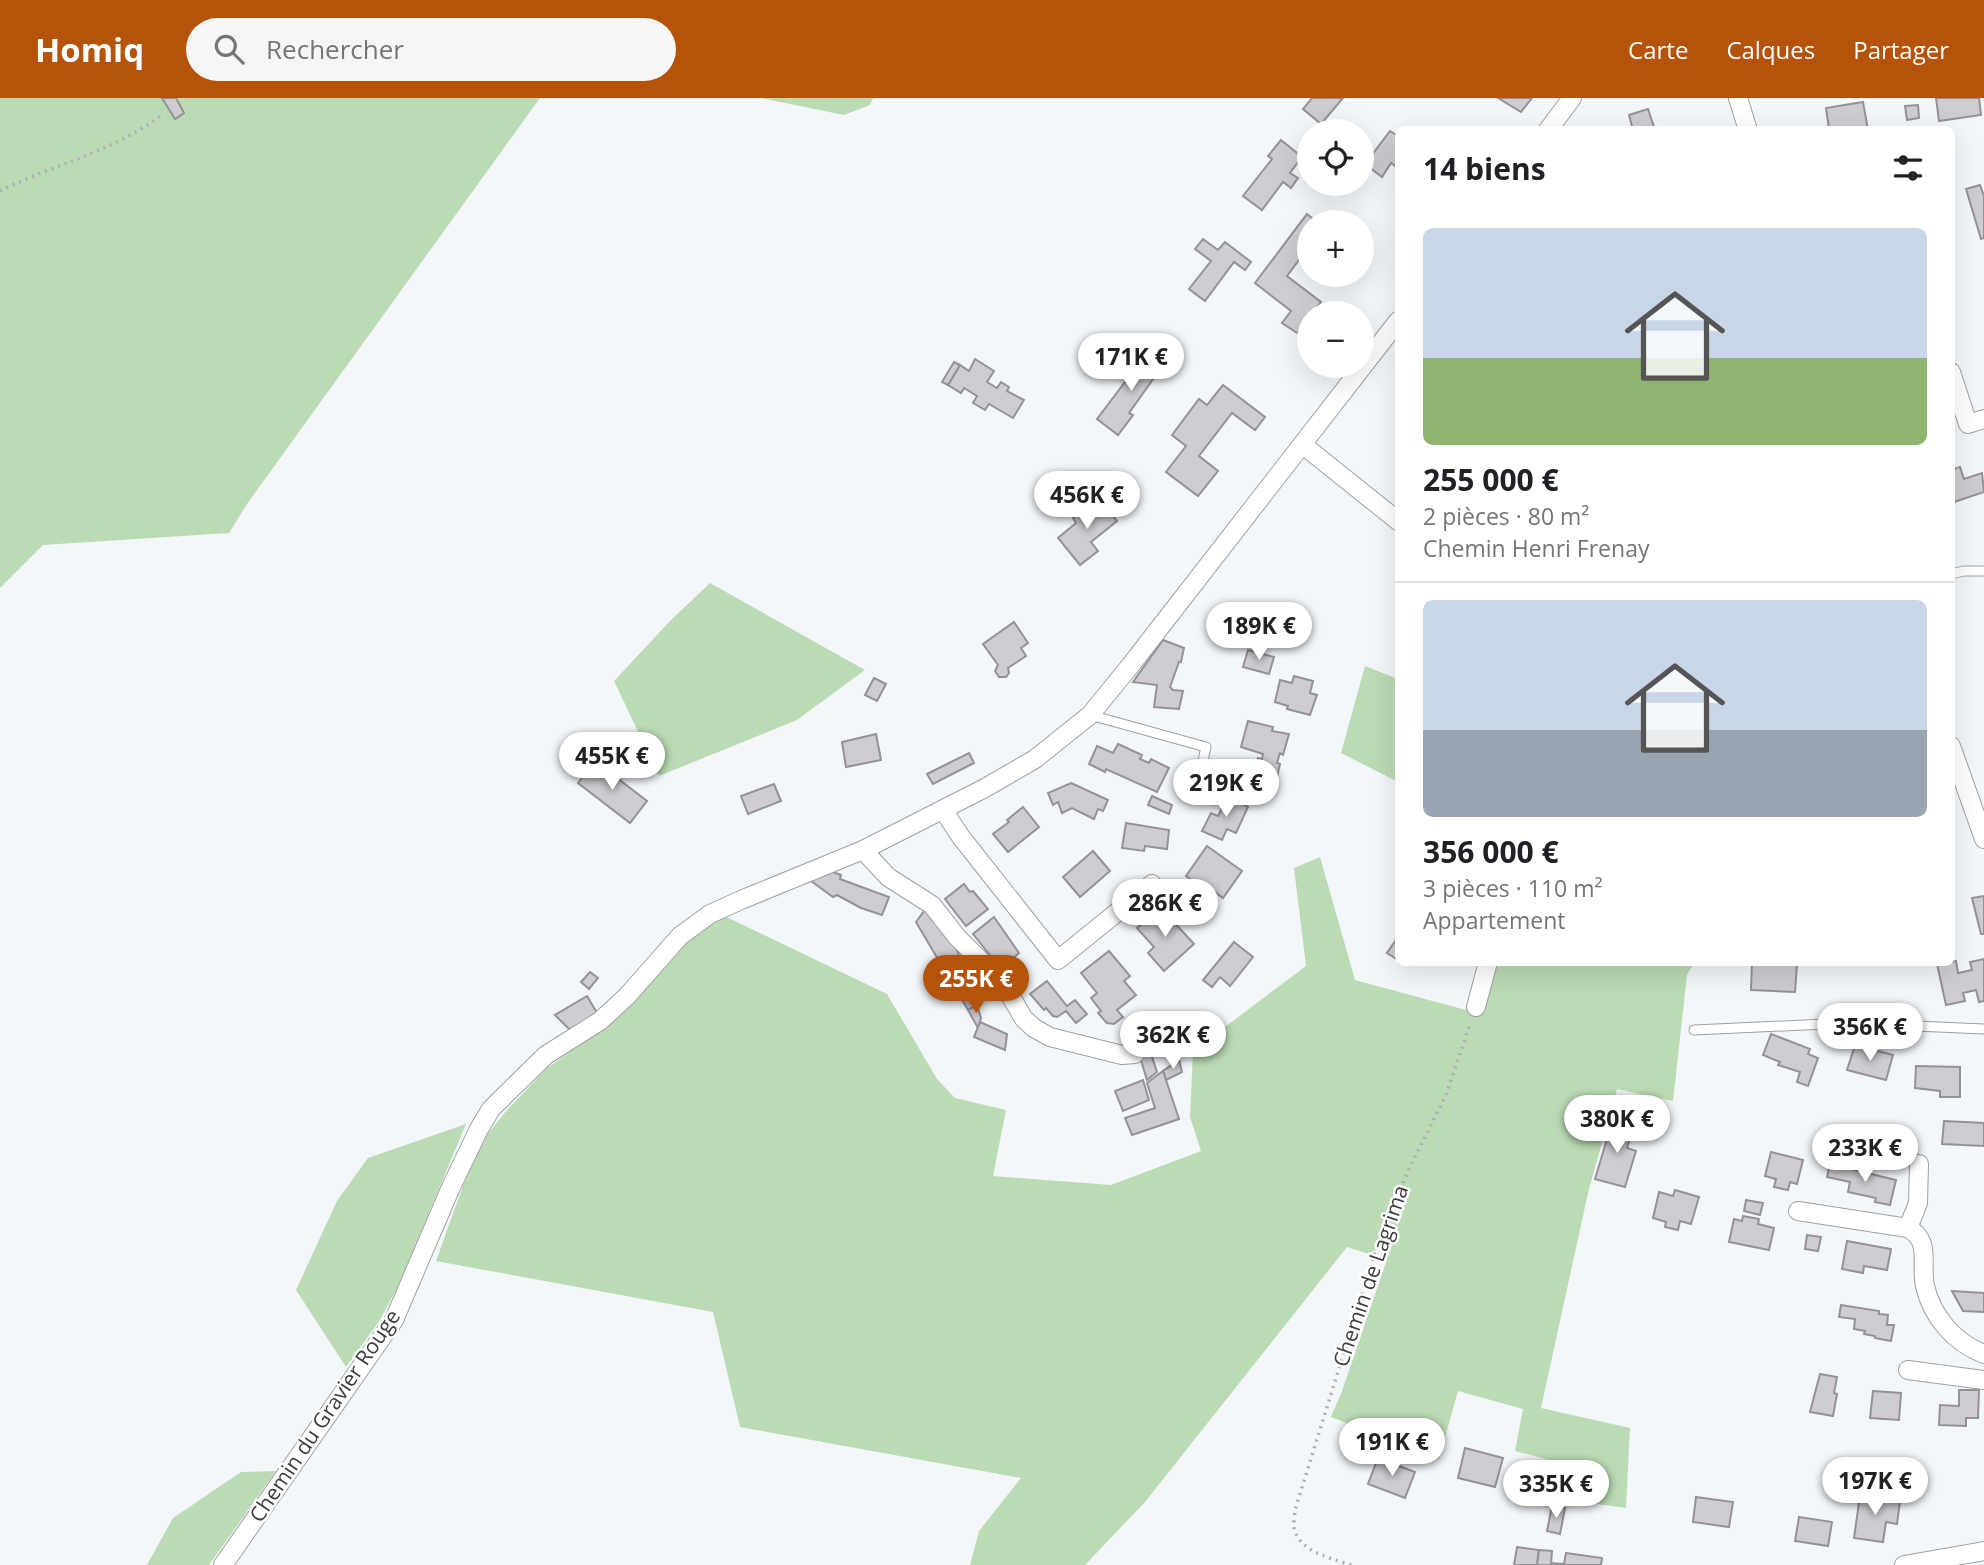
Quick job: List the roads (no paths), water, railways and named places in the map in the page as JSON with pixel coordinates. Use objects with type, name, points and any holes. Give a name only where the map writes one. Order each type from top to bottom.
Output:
[{"type":"street","points":[[1551,126],[1572,98]]},
{"type":"street","points":[[1738,98],[1747,126]]},
{"type":"street","name":"Chemin du Gravier Rouge","points":[[223,1565],[394,1320],[451,1187],[491,1109],[546,1055],[600,1021],[627,996],[680,936],[710,914],[863,850],[943,810],[1035,759],[1090,715],[1395,325]]},
{"type":"street","points":[[1955,384],[1968,424],[1984,419]]},
{"type":"street","points":[[1303,445],[1395,520]]},
{"type":"street","points":[[1955,757],[1984,839]]},
{"type":"street","points":[[943,810],[961,837],[1058,960],[1152,884]]},
{"type":"street","points":[[863,850],[888,877],[932,905],[957,937],[993,973],[1007,990],[1024,1019],[1034,1028],[1050,1037],[1122,1055],[1135,1054]]},
{"type":"street","points":[[1476,1007],[1487,966]]},
{"type":"street","points":[[1908,1228],[1917,1203],[1919,1164]]},
{"type":"street","points":[[1798,1211],[1908,1228],[1919,1234],[1925,1286],[1935,1311],[1952,1335],[1984,1354]]},
{"type":"street","points":[[1908,1370],[1984,1380]]},
{"type":"street","points":[[1904,1565],[1984,1551]]},
{"type":"lane","points":[[1955,573],[1964,570],[1984,571]]},
{"type":"lane","points":[[1090,715],[1206,747],[1200,774]]},
{"type":"lane","points":[[1694,1030],[1847,1023],[1984,1028]]}]
